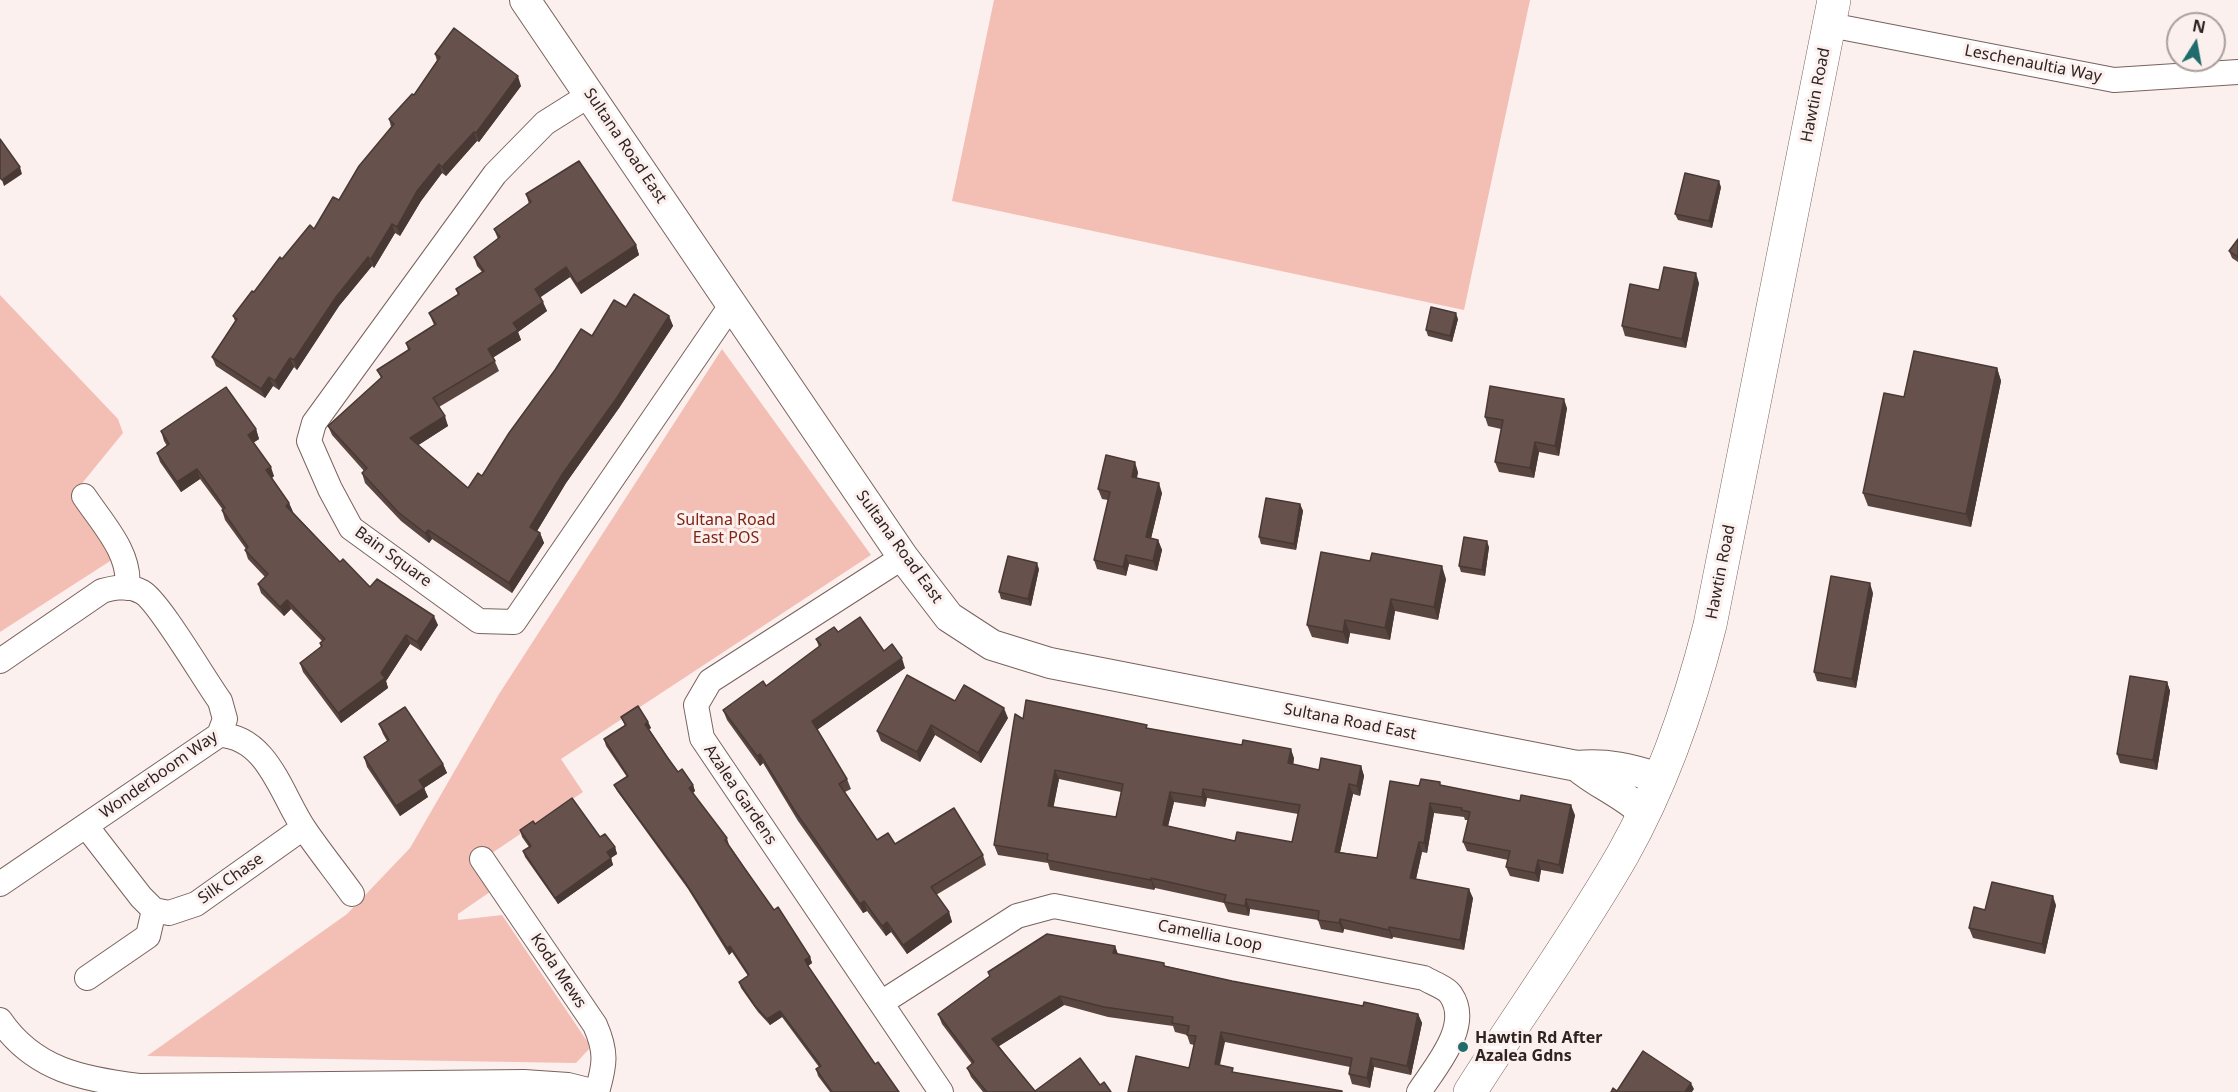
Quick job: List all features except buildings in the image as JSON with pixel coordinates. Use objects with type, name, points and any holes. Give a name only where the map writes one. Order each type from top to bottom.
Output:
[{"type":"main road","name":"Hawtin Road","points":[[1470,1092],[1623,854],[1659,778],[1692,696],[1710,625],[1832,13]]},
{"type":"street","name":"Sultana Road East","points":[[525,0],[591,94],[903,557],[949,617],[992,645],[1050,663],[1577,766],[1602,764],[1659,778]]},
{"type":"street","name":"Leschenaultia Way","points":[[1832,13],[2114,80],[2238,72]]},
{"type":"street","name":"Bain Square","points":[[591,94],[545,123],[495,174],[314,423],[309,441],[330,489],[351,528],[479,621],[514,622],[732,304]]},
{"type":"street","points":[[0,661],[102,591],[116,587],[127,588],[127,570],[119,547],[84,496]]},
{"type":"street","name":"Azalea Gardens","points":[[903,557],[710,681],[696,705],[702,738],[942,1092]]},
{"type":"street","name":"Wonderboom Way","points":[[0,884],[219,735],[225,719],[220,701],[153,600],[144,593],[127,588]]},
{"type":"street","points":[[219,735],[237,737],[255,749],[289,798],[303,828],[352,894]]},
{"type":"street","name":"Sultana Road East","points":[[1577,766],[1598,783],[1629,798],[1643,812]]},
{"type":"street","points":[[86,826],[130,884],[154,910],[148,936],[87,978]]},
{"type":"street","name":"Silk Chase","points":[[154,910],[170,913],[196,904],[303,828]]},
{"type":"street","name":"Koda Mews","points":[[482,859],[595,1025],[603,1043],[604,1055],[596,1092]]},
{"type":"street","name":"Camellia Loop","points":[[881,1003],[1017,916],[1054,906],[1424,978],[1451,994],[1457,1011],[1457,1029],[1419,1092]]},
{"type":"street","points":[[0,1020],[14,1041],[53,1066],[90,1079],[139,1089],[416,1088],[524,1082],[568,1085],[596,1092]]},
{"type":"green space","points":[[994,0],[1530,0],[1464,310],[952,201]]},
{"type":"green space","points":[[0,295],[118,419],[123,433],[75,492],[121,554],[0,632]]},
{"type":"green space","name":"Sultana Road East POS","points":[[722,349],[871,555],[561,759],[583,792],[483,859],[500,885],[458,914],[458,920],[502,915],[591,1047],[576,1063],[147,1056],[347,914],[410,848],[499,694]]},
{"type":"place","name":"Hawtin Rd After Azalea Gdns","points":[[1463,1047]]}]
